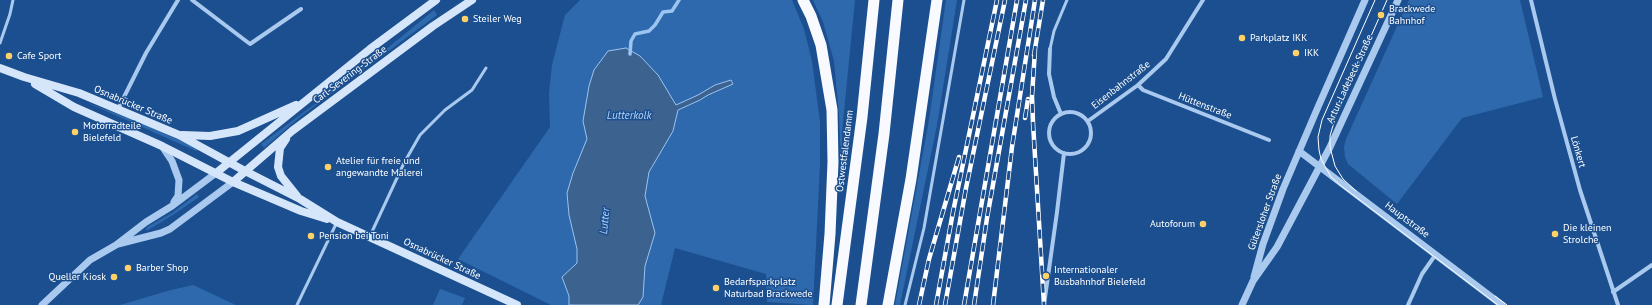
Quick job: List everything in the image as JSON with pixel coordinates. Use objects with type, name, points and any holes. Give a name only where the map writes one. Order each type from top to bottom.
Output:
[{"type":"highway","points":[[803,0],[811,16],[821,45],[832,110],[833,162],[830,234],[824,305]]},
{"type":"highway","name":"Ostwestfalendamm","points":[[837,305],[862,118],[874,0]]},
{"type":"highway","points":[[861,305],[884,134],[898,0]]},
{"type":"highway","points":[[888,305],[911,180],[937,0]]},
{"type":"main road","name":"Carl-Severing-Straße","points":[[233,182],[292,130],[433,26],[472,0]]},
{"type":"main road","name":"Carl-Severing-Straße","points":[[216,173],[370,49],[433,2]]},
{"type":"main road","name":"Osnabrücker Straße","points":[[0,68],[24,77],[80,93],[179,135],[300,199],[337,222],[517,305]]},
{"type":"main road","name":"Osnabrücker Straße","points":[[24,77],[74,107],[162,146],[233,182],[301,211],[337,222]]},
{"type":"main road","points":[[179,135],[210,136],[238,131],[308,99]]},
{"type":"main road","points":[[292,130],[280,148],[278,167],[281,176],[300,199]]},
{"type":"street","points":[[118,109],[146,53],[178,0]]},
{"type":"street","points":[[192,0],[250,44],[301,9]]},
{"type":"street","name":"Eisenbahnstraße","points":[[1088,122],[1138,85],[1166,59],[1203,0]]},
{"type":"street","name":"Artur-Ladebeck-Straße","points":[[1299,151],[1365,0]]},
{"type":"street","name":"Artur-Ladebeck-Straße","points":[[1320,167],[1398,0]]},
{"type":"street","name":"Lönkert","points":[[1531,0],[1568,149],[1618,305]]},
{"type":"street","points":[[1050,49],[1049,74],[1054,97],[1061,114]]},
{"type":"street","name":"Hüttenstraße","points":[[1138,85],[1143,90],[1269,140]]},
{"type":"street","points":[[1076,113],[1083,116],[1088,122],[1091,134],[1086,147],[1076,153],[1064,153],[1054,146],[1049,135],[1051,123],[1061,114],[1076,113]]},
{"type":"street","points":[[162,146],[172,161],[179,180],[178,196],[172,206]]},
{"type":"street","name":"Hauptstraße","points":[[1299,151],[1502,305]]},
{"type":"street","name":"Gütersloher Straße","points":[[1242,305],[1253,281],[1263,244],[1299,151]]},
{"type":"street","points":[[1044,305],[1064,153]]},
{"type":"street","name":"Gütersloher Straße","points":[[1253,281],[1277,247],[1320,167]]},
{"type":"street","points":[[42,305],[90,260],[116,245],[216,173]]},
{"type":"street","points":[[116,245],[162,234],[233,182]]},
{"type":"street","points":[[1408,305],[1422,274],[1436,254]]},
{"type":"street","points":[[1614,292],[1652,265]]},
{"type":"lane","points":[[0,43],[13,0]]},
{"type":"lane","points":[[906,305],[924,228],[964,0]]},
{"type":"lane","points":[[1050,49],[1054,31],[1067,0]]},
{"type":"lane","points":[[369,237],[404,163],[420,135],[445,110],[472,90],[486,68]]},
{"type":"lane","points":[[297,305],[337,222]]},
{"type":"shaded area","points":[[580,0],[792,0],[804,29],[812,61],[820,122],[820,164],[813,305],[767,302],[766,274],[675,248],[661,305],[638,305],[643,297],[645,266],[655,233],[645,196],[649,172],[673,131],[678,110],[700,100],[731,80],[715,85],[676,105],[640,56],[583,121],[587,139],[567,193],[569,215],[577,249],[577,263],[562,277],[569,296],[569,305],[551,305],[458,259],[550,127],[549,93],[552,65],[565,15]]},
{"type":"shaded area","points":[[813,0],[855,0],[842,132],[842,196],[839,114],[834,61],[823,22]]},
{"type":"shaded area","points":[[946,0],[957,0],[937,125],[900,305],[895,305],[929,120]]},
{"type":"shaded area","points":[[1409,0],[1520,0],[1543,97],[1462,118],[1397,204],[1348,164],[1345,157],[1344,147],[1346,139]]},
{"type":"shaded area","points":[[434,10],[437,15],[300,117],[264,148],[261,144],[367,65]]},
{"type":"shaded area","points":[[88,103],[139,122],[199,149],[196,151]]},
{"type":"shaded area","points":[[197,194],[199,197],[173,215],[146,230],[147,227],[172,213]]},
{"type":"shaded area","points":[[193,285],[236,305],[120,305],[171,290]]},
{"type":"shaded area","points":[[440,289],[465,298],[462,305],[433,305]]},
{"type":"water","name":"Lutterkolk","points":[[626,48],[640,56],[658,75],[676,105],[715,85],[731,80],[733,84],[678,110],[673,131],[649,172],[645,196],[655,233],[645,266],[643,297],[638,305],[569,305],[569,296],[562,277],[577,263],[577,249],[569,215],[567,193],[573,173],[587,139],[583,121],[589,86],[594,70],[608,51]]},
{"type":"waterway","name":"Lutter","points":[[630,54],[631,41],[635,34],[649,31],[655,25],[663,12],[672,11],[679,0]]},
{"type":"tram line","points":[[1375,0],[1322,120],[1318,137],[1321,159],[1331,177],[1340,185],[1498,305]]},
{"type":"tram line","points":[[1356,191],[1343,179],[1335,166],[1330,147],[1330,136],[1336,115],[1387,0]]},
{"type":"tram line","points":[[1495,296],[1507,305]]},
{"type":"railway","points":[[936,305],[953,212],[997,0]]},
{"type":"railway","points":[[945,305],[966,188],[1005,0]]},
{"type":"railway","points":[[964,305],[1017,0]]},
{"type":"railway","points":[[974,305],[987,218],[1026,0]]},
{"type":"railway","points":[[993,305],[1012,147],[1035,0]]},
{"type":"railway","points":[[1034,55],[1043,0]]},
{"type":"railway","points":[[1035,50],[1032,96],[1044,305]]},
{"type":"railway","points":[[1025,118],[1028,99]]},
{"type":"railway","points":[[919,305],[929,259],[959,157]]},
{"type":"place","name":"Brackwede Bahnhof","points":[[1381,15]]},
{"type":"place","name":"Steiler Weg","points":[[465,19]]},
{"type":"place","name":"Parkplatz IKK","points":[[1242,38]]},
{"type":"place","name":"IKK","points":[[1296,53]]},
{"type":"place","name":"Cafe Sport","points":[[9,56]]},
{"type":"place","name":"Motorradteile Bielefeld","points":[[75,132]]},
{"type":"place","name":"Atelier für freie und angewandte Malerei","points":[[328,167]]},
{"type":"place","name":"Autoforum","points":[[1203,224]]},
{"type":"place","name":"Die kleinen Strolche","points":[[1555,234]]},
{"type":"place","name":"Pension bei Toni","points":[[311,236]]},
{"type":"place","name":"Barber Shop","points":[[128,268]]},
{"type":"place","name":"Internationaler Busbahnhof Bielefeld","points":[[1046,276]]},
{"type":"place","name":"Queller Kiosk","points":[[114,277]]},
{"type":"place","name":"Bedarfsparkplatz Naturbad Brackwede","points":[[716,288]]}]
